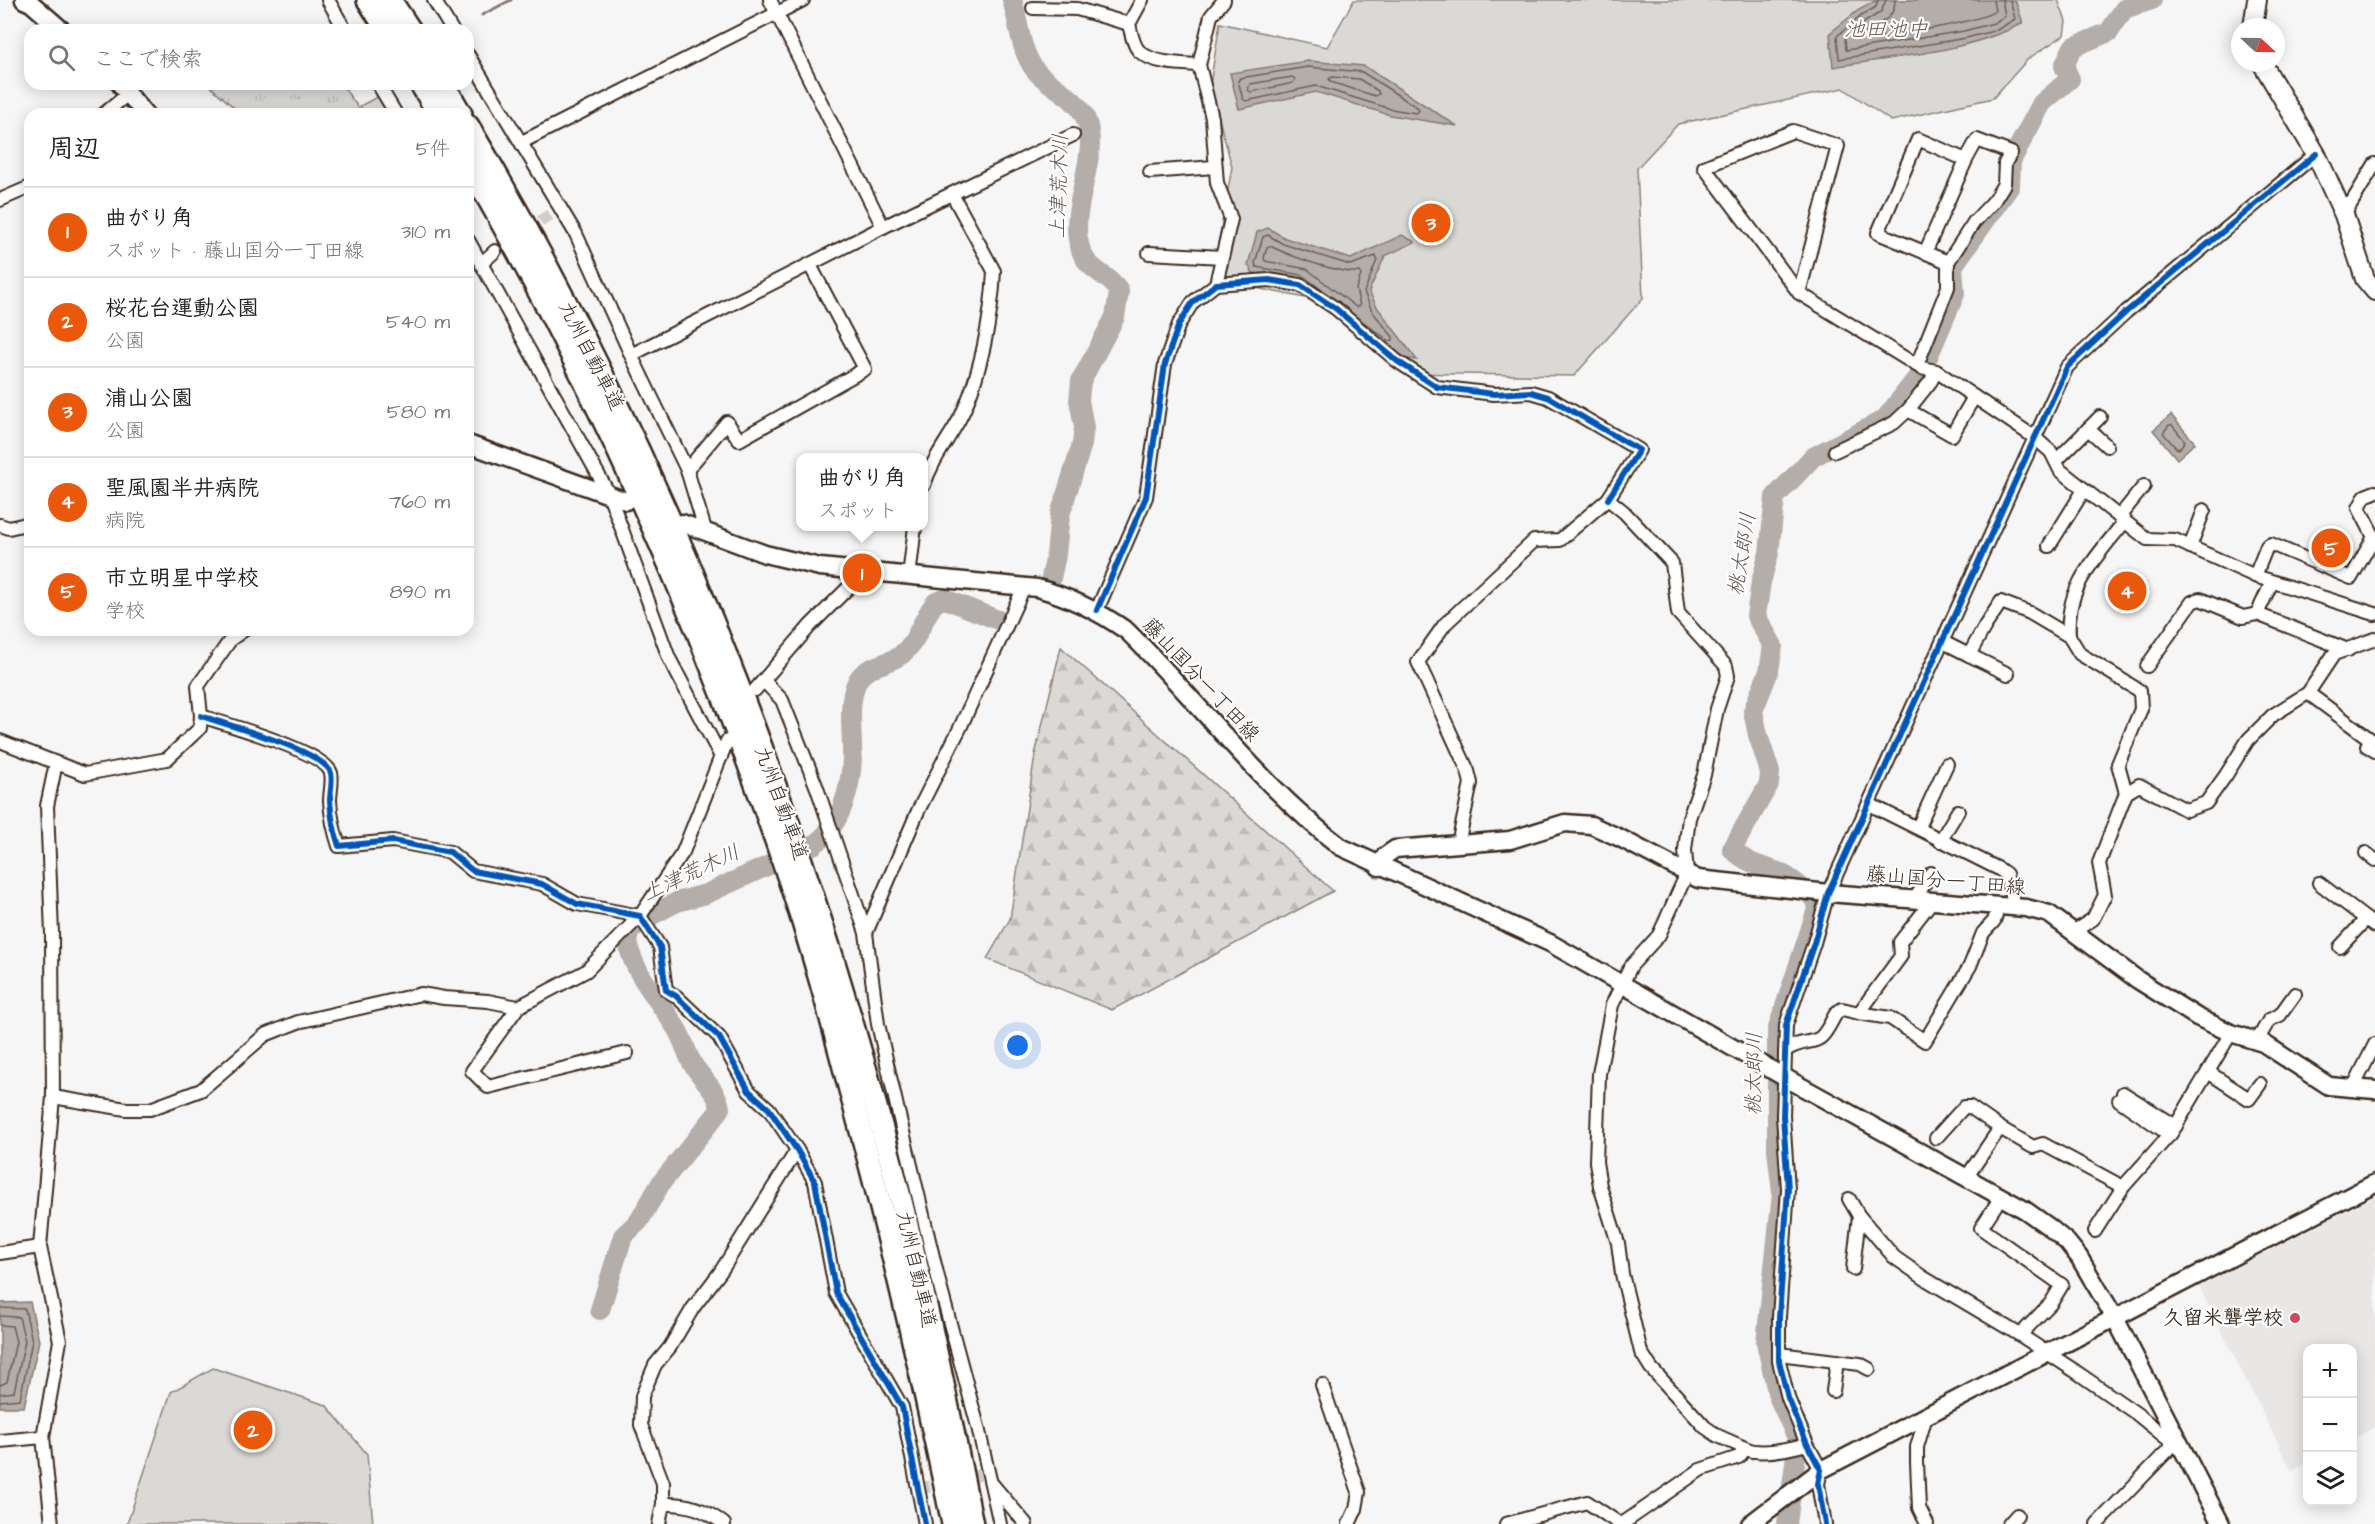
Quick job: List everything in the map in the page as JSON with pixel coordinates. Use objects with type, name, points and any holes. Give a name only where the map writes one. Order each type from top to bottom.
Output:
[{"type":"highway","points":[[368,0],[383,24]]},
{"type":"highway","points":[[390,0],[406,24]]},
{"type":"highway","points":[[425,90],[435,108]]},
{"type":"highway","points":[[447,90],[457,108]]},
{"type":"highway","name":"九州自動車道","points":[[474,137],[542,258],[640,454],[730,663],[779,796],[838,975],[883,1131],[944,1386],[972,1524]]},
{"type":"highway","name":"九州自動車道","points":[[474,174],[571,355],[623,462],[712,669],[786,868],[824,991],[882,1207],[953,1524]]},
{"type":"main road","points":[[24,0],[31,3],[55,24]]},
{"type":"main road","points":[[2254,18],[2257,0]]},
{"type":"main road","points":[[2267,72],[2316,154],[2372,280]]},
{"type":"main road","points":[[126,90],[140,108]]},
{"type":"main road","points":[[474,446],[626,501]]},
{"type":"main road","name":"藤山国分一丁田線","points":[[682,523],[788,561],[862,573],[1024,587],[1058,594],[1097,610],[1127,631],[1148,651],[1276,792],[1314,827],[1341,847],[1379,867],[1550,943],[1745,1055],[2025,1210],[2067,1242],[2079,1257],[2115,1318],[2177,1443],[2221,1524]]},
{"type":"main road","name":"藤山国分一丁田線","points":[[1379,867],[1384,856],[1395,849],[1510,840],[1564,823],[1591,825],[1698,879],[1827,893],[2007,906],[2049,914],[2138,980],[2197,1017],[2231,1034],[2257,1041],[2329,1086],[2352,1090],[2375,1090]]},
{"type":"main road","points":[[1750,1524],[1821,1470],[2375,1183]]},
{"type":"street","points":[[328,0],[342,24]]},
{"type":"street","points":[[434,0],[448,24]]},
{"type":"street","points":[[770,0],[883,227]]},
{"type":"street","points":[[522,142],[803,0]]},
{"type":"street","points":[[1142,0],[1129,24],[1133,40],[1139,51],[1167,64],[1199,65]]},
{"type":"street","points":[[1216,284],[1231,219],[1217,183],[1211,112],[1199,65],[1211,16],[1224,0]]},
{"type":"street","points":[[1033,8],[1077,9],[1129,24]]},
{"type":"street","points":[[474,65],[576,234],[687,470],[706,533]]},
{"type":"street","points":[[109,108],[122,90]]},
{"type":"street","points":[[382,90],[392,108]]},
{"type":"street","points":[[1799,292],[1838,146],[1793,131],[1704,167],[1799,292],[1917,365],[1936,371],[2034,437],[2051,452],[2060,470],[2146,539],[2175,540],[2255,576],[2375,614]]},
{"type":"street","points":[[631,355],[883,227],[1073,135]]},
{"type":"street","points":[[1948,262],[1878,233],[1918,139],[1966,160]]},
{"type":"street","points":[[1917,365],[1948,287],[1948,262],[1974,222],[1993,202],[2004,184],[2005,162],[2011,153],[1977,140],[1925,253]]},
{"type":"street","points":[[1825,1524],[1818,1484],[1821,1470],[1807,1444],[1788,1398],[1779,1354],[1779,1317],[1788,1190],[1783,1116],[1785,1025],[1814,944],[1827,893],[2067,368],[2126,312],[2316,154]]},
{"type":"street","points":[[2344,215],[2375,164]]},
{"type":"street","points":[[1150,172],[1214,167]]},
{"type":"street","points":[[0,200],[24,190]]},
{"type":"street","points":[[928,475],[936,454],[959,419],[975,383],[991,312],[994,281],[994,271],[952,194]]},
{"type":"street","points":[[474,250],[609,494],[669,658],[721,757]]},
{"type":"street","points":[[482,264],[495,251]]},
{"type":"street","points":[[1149,253],[1222,257]]},
{"type":"street","points":[[687,470],[727,422],[739,440],[865,369],[810,266]]},
{"type":"street","points":[[1097,610],[1146,497],[1163,374],[1179,324],[1193,302],[1216,284],[1269,280],[1300,285],[1335,308],[1397,361],[1437,387],[1494,393],[1531,392],[1548,397],[1639,450],[1608,499],[1560,540],[1534,541],[1445,624],[1418,662],[1468,771],[1471,783],[1458,844]]},
{"type":"street","points":[[1834,451],[1894,423],[1908,410],[1936,371]]},
{"type":"street","points":[[1908,410],[1952,435],[1974,397]]},
{"type":"street","points":[[2056,461],[2100,417]]},
{"type":"street","points":[[2088,429],[2107,446]]},
{"type":"street","points":[[2069,636],[2070,606],[2080,578],[2144,486]]},
{"type":"street","points":[[2049,546],[2084,490]]},
{"type":"street","points":[[2255,576],[2267,546],[2271,544],[2351,578],[2374,537],[2359,508],[2365,496],[2375,492]]},
{"type":"street","points":[[1608,499],[1624,512],[1672,563],[1678,613],[1726,666],[1728,676],[1717,709],[1704,775],[1689,818],[1685,850],[1687,873],[1659,935],[1639,955],[1621,983],[1612,1005],[1599,1074],[1596,1162],[1600,1186],[1618,1243],[1622,1275],[1636,1338],[1651,1368],[1705,1426],[1718,1436],[1752,1451]]},
{"type":"street","points":[[2190,547],[2204,510]]},
{"type":"street","points":[[0,525],[9,528],[24,524]]},
{"type":"street","points":[[909,577],[914,531]]},
{"type":"street","points":[[862,573],[810,626],[760,685],[782,700],[817,788],[866,933],[878,1024],[940,1290],[978,1427],[987,1478],[1000,1524]]},
{"type":"street","points":[[2257,614],[2272,582]]},
{"type":"street","points":[[866,933],[918,811],[960,728],[1024,587]]},
{"type":"street","points":[[2147,666],[2192,602],[2200,599],[2243,616],[2257,614],[2348,650]]},
{"type":"street","points":[[1969,654],[2001,602],[2030,613],[2069,636],[2080,654],[2140,692],[2141,709],[2118,764],[2126,793],[2099,863],[2105,895],[2093,919],[2073,932]]},
{"type":"street","points":[[0,741],[85,774],[167,759],[200,728],[198,686],[235,636]]},
{"type":"street","points":[[2126,793],[2139,785],[2186,810],[2206,803],[2248,740],[2273,715],[2308,693],[2334,654],[2375,639]]},
{"type":"street","points":[[1942,642],[2008,674]]},
{"type":"street","points":[[2308,693],[2370,739],[2367,746],[2375,751]]},
{"type":"street","points":[[201,716],[308,753],[324,763],[331,773],[330,801],[339,846],[393,841],[450,852],[473,872],[542,884],[577,904],[640,916],[660,947],[666,990],[676,996],[719,1037],[749,1091],[769,1109],[797,1150],[815,1182],[836,1293],[902,1407],[925,1524]]},
{"type":"street","points":[[627,1053],[488,1087],[472,1071],[518,1007],[586,971],[640,916],[683,852],[727,741]]},
{"type":"street","points":[[52,1524],[43,1437],[60,1341],[40,1247],[54,1097],[52,934],[47,806],[56,763]]},
{"type":"street","points":[[1918,827],[1947,764]]},
{"type":"street","points":[[1785,1051],[1801,1042],[1821,1038],[1837,1012],[1842,1009],[1890,1018],[1925,1041],[1970,966],[1983,933],[2007,906],[2006,874],[1923,833],[1918,827],[1869,804]]},
{"type":"street","points":[[1940,841],[1958,811]]},
{"type":"street","points":[[1859,1013],[1900,956],[1900,942],[1924,900],[1931,873]]},
{"type":"street","points":[[2319,883],[2370,923],[2340,947]]},
{"type":"street","points":[[54,1097],[126,1109],[150,1109],[201,1090],[265,1035],[298,1022],[421,994],[444,998],[488,1000],[518,1007]]},
{"type":"street","points":[[2257,1041],[2269,1020],[2280,1014],[2295,994]]},
{"type":"street","points":[[2095,1231],[2123,1187],[2173,1130],[2231,1034]]},
{"type":"street","points":[[2352,1090],[2375,1044]]},
{"type":"street","points":[[2208,1072],[2249,1099],[2260,1084]]},
{"type":"street","points":[[2121,1096],[2173,1130]]},
{"type":"street","points":[[1936,1138],[1964,1107],[1970,1107],[2000,1128],[2034,1147],[2043,1144],[2123,1187]]},
{"type":"street","points":[[1966,1178],[2000,1128]]},
{"type":"street","points":[[659,1524],[663,1504],[663,1483],[641,1425],[642,1396],[655,1365],[670,1347],[693,1308],[721,1270],[797,1150]]},
{"type":"street","points":[[2001,1197],[1981,1228],[2062,1285],[2051,1304],[2019,1335]]},
{"type":"street","points":[[1849,1199],[1859,1216],[1894,1257],[1924,1278],[2047,1353],[2177,1443],[2097,1524]]},
{"type":"street","points":[[1853,1269],[1859,1216]]},
{"type":"street","points":[[0,1253],[40,1247]]},
{"type":"street","points":[[1779,1354],[1860,1364],[1869,1369]]},
{"type":"street","points":[[1833,1391],[1837,1361]]},
{"type":"street","points":[[1322,1385],[1359,1492],[1356,1509],[1349,1524]]},
{"type":"street","points":[[1926,1416],[1917,1447],[1917,1462],[1919,1508],[1928,1524]]},
{"type":"street","points":[[0,1441],[43,1437]]},
{"type":"street","points":[[1506,1524],[1587,1502],[1621,1524],[1700,1470],[1739,1457],[1745,1449],[1752,1451],[1790,1449],[1807,1444]]},
{"type":"street","points":[[987,1478],[1026,1524]]},
{"type":"street","points":[[663,1504],[683,1503],[701,1510],[724,1524]]},
{"type":"shaded area","name":"久留米聾学校","points":[[2375,1196],[2375,1427],[2357,1437],[2357,1344],[2303,1344],[2303,1465],[2292,1471],[2199,1287]]},
{"type":"green space","points":[[1354,0],[2058,0],[2066,21],[2064,35],[2028,59],[1993,98],[1891,121],[1843,88],[1678,124],[1637,168],[1643,298],[1574,376],[1402,373],[1315,300],[1212,279],[1232,167],[1210,85],[1220,23],[1327,47]]},
{"type":"green space","points":[[215,90],[345,90],[359,108],[234,108]]},
{"type":"green space","points":[[379,96],[390,108],[362,108],[360,106]]},
{"type":"green space","points":[[1061,647],[1333,891],[1112,1010],[987,959],[1010,919],[1035,755]]},
{"type":"green space","points":[[213,1368],[326,1405],[367,1454],[373,1524],[127,1524],[171,1392]]},
{"type":"water","name":"池田池中","points":[[1877,0],[2015,0],[2023,23],[2002,33],[1955,47],[1833,67],[1830,33],[1857,11]]},
{"type":"water","points":[[1308,61],[1364,66],[1457,126],[1390,115],[1316,92],[1239,109],[1230,73]]},
{"type":"water","points":[[1268,228],[1285,238],[1351,259],[1402,235],[1415,242],[1385,256],[1369,291],[1377,307],[1417,360],[1400,358],[1301,281],[1253,273],[1248,265],[1257,232]]},
{"type":"water","points":[[2171,415],[2195,443],[2177,459],[2153,430]]},
{"type":"water","points":[[30,1302],[39,1341],[24,1407],[0,1407],[0,1303]]},
{"type":"waterway","points":[[482,15],[511,0]]},
{"type":"waterway","name":"上津荒木川","points":[[1012,0],[1023,45],[1030,62],[1041,76],[1075,103],[1085,117],[1090,147],[1078,212],[1079,244],[1087,261],[1119,292],[1115,317],[1081,381],[1079,400],[1084,427],[1082,444],[1060,515],[1056,555],[1049,587]]},
{"type":"waterway","name":"桃太郎川","points":[[1787,1524],[1798,1440],[1778,1396],[1766,1342],[1782,1193],[1777,1150],[1777,1031],[1819,903],[1789,878],[1748,861],[1732,849],[1769,784],[1770,772],[1753,711],[1769,671],[1773,646],[1756,616],[1761,582],[1769,553],[1775,497],[1813,457],[1885,419],[1921,373],[1955,294],[1953,266],[2010,186],[2011,161],[2042,103],[2070,79],[2064,66],[2073,47],[2109,32],[2124,9],[2152,0]]},
{"type":"waterway","name":"上津荒木川","points":[[600,1310],[623,1236],[639,1221],[661,1183],[720,1110],[717,1097],[692,1063],[673,1022],[638,970],[628,943],[629,931],[645,919],[677,902],[706,894],[813,845],[823,837],[837,818],[847,794],[852,757],[851,711],[856,684],[864,673],[895,659],[907,649],[936,602],[945,599],[1003,622]]},
{"type":"tunnel","points":[[495,251],[559,209]]},
{"type":"tunnel","points":[[918,1489],[980,1475]]},
{"type":"cycle path","points":[[1825,1524],[1818,1484],[1821,1470],[1807,1444],[1788,1398],[1779,1361],[1779,1317],[1788,1189],[1783,1116],[1786,1025],[1814,943],[1828,893],[2067,367],[2126,312],[2316,154]]},
{"type":"cycle path","points":[[1097,610],[1146,497],[1165,364],[1179,324],[1193,302],[1216,284],[1269,280],[1300,285],[1335,308],[1397,361],[1437,387],[1494,394],[1531,392],[1548,397],[1639,450],[1608,499]]},
{"type":"cycle path","points":[[201,716],[293,747],[324,765],[331,773],[330,807],[339,846],[393,841],[450,852],[473,871],[542,884],[577,904],[640,916],[660,947],[666,990],[676,996],[719,1037],[749,1091],[769,1109],[797,1150],[815,1182],[836,1293],[902,1407],[925,1524]]},
{"type":"place","name":"浦山公園","points":[[1431,223]]},
{"type":"place","name":"市立明星中学校","points":[[2331,548]]},
{"type":"place","name":"曲がり角","points":[[862,573]]},
{"type":"place","name":"聖風園半井病院","points":[[2127,591]]},
{"type":"place","name":"久留米聾学校","points":[[2295,1318]]},
{"type":"place","name":"桜花台運動公園","points":[[253,1430]]}]
